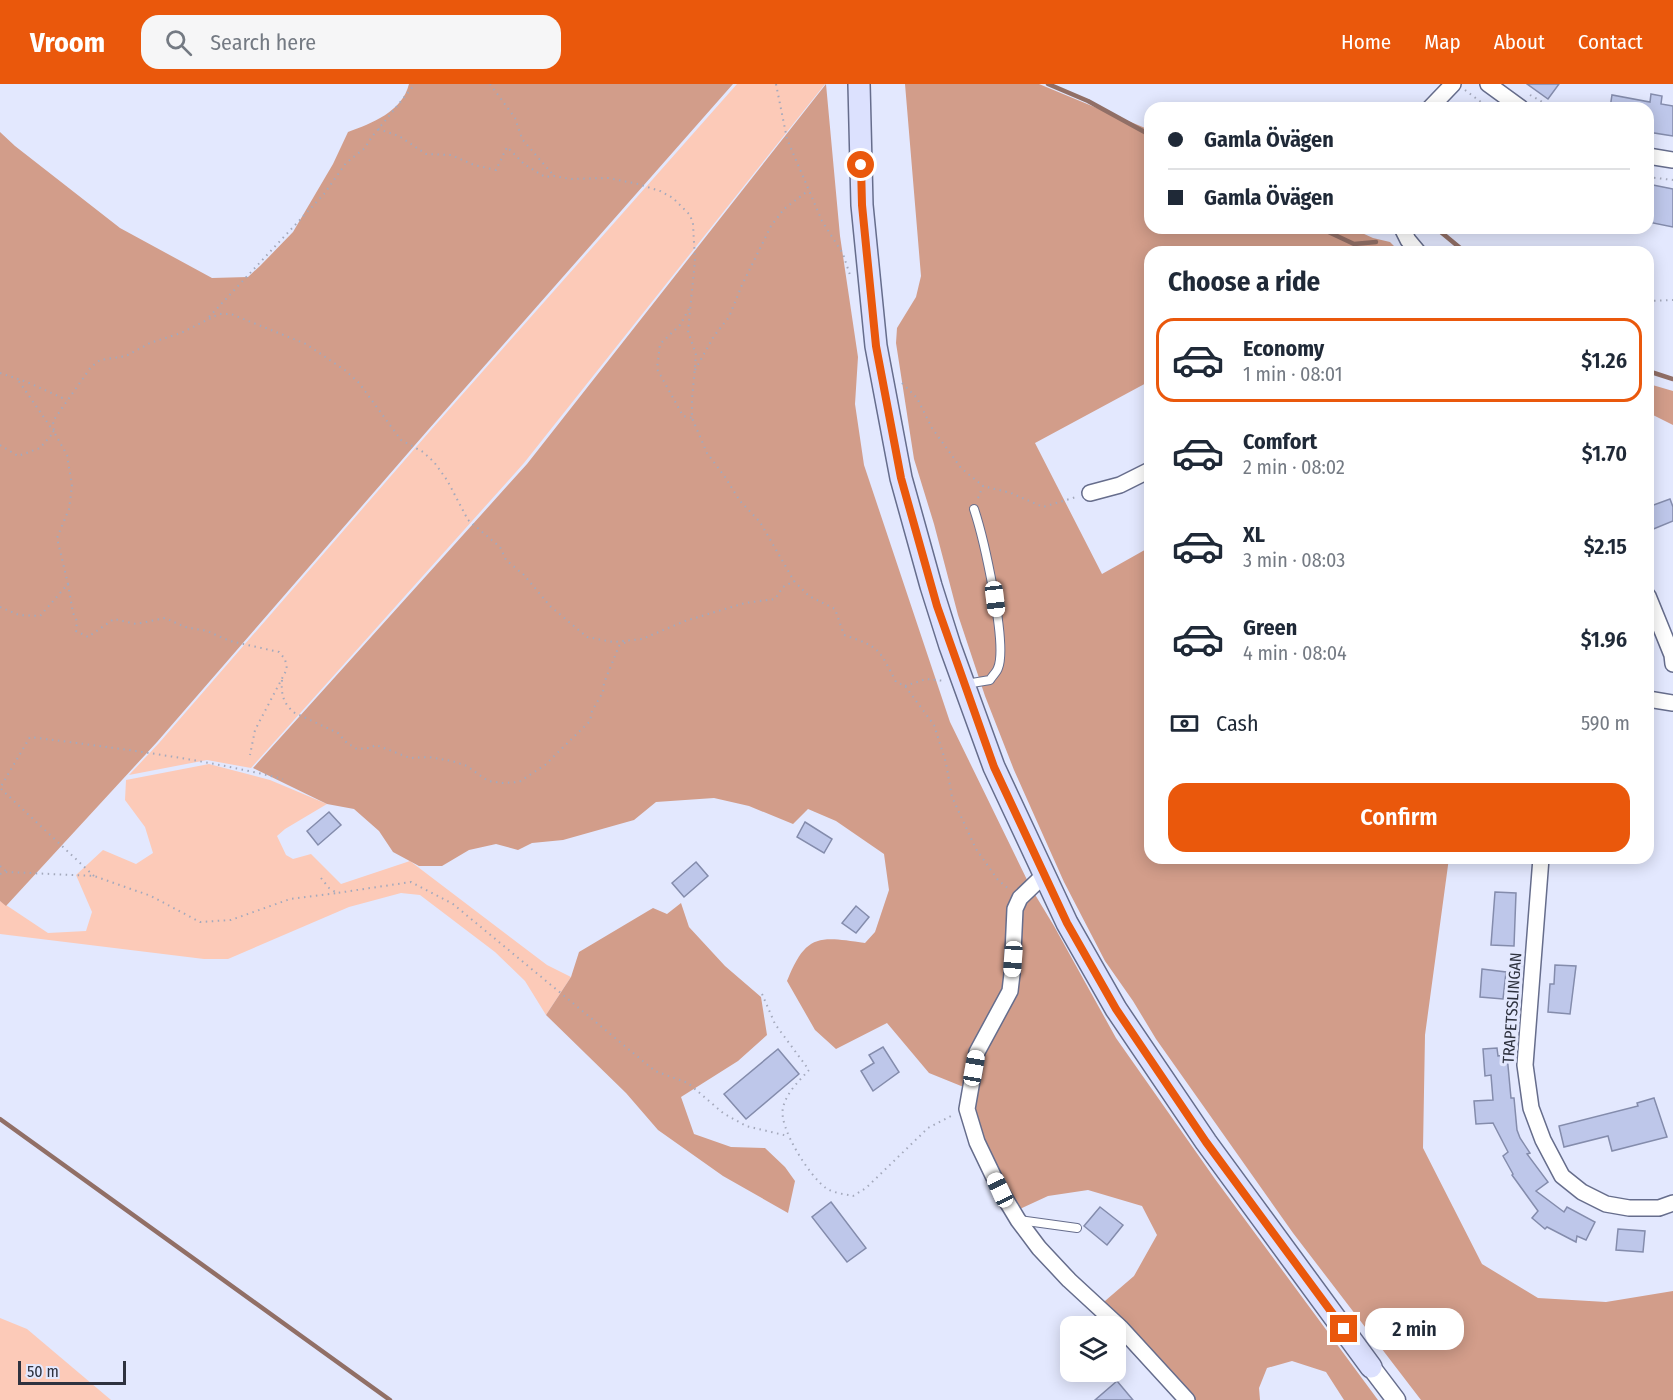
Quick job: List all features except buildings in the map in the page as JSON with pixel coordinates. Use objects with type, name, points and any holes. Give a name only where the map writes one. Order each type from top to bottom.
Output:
[{"type":"main road","points":[[859,84],[862,205],[876,346],[901,478],[931,586],[994,767],[1067,923],[1123,1018],[1206,1142],[1371,1367]]},
{"type":"street","points":[[1488,84],[1513,102]]},
{"type":"street","points":[[1436,102],[1451,87]]},
{"type":"street","points":[[1654,157],[1673,160]]},
{"type":"street","points":[[1090,493],[1120,484],[1144,473]]},
{"type":"street","points":[[1654,611],[1672,655],[1673,664]]},
{"type":"street","points":[[1654,700],[1673,703]]},
{"type":"street","name":"TRAPETSSLINGAN","points":[[1541,864],[1525,1065],[1531,1108],[1543,1140],[1562,1176],[1582,1192],[1606,1204],[1629,1208],[1659,1208],[1673,1203]]},
{"type":"street","points":[[1044,875],[1020,898],[1015,909],[1010,991],[977,1052],[967,1109],[976,1142],[1000,1190],[1018,1220],[1039,1248],[1069,1280],[1121,1328],[1187,1400]]},
{"type":"street","points":[[1371,1367],[1396,1400]]},
{"type":"lane","points":[[964,684],[990,680],[999,668],[1000,652],[995,599],[974,508]]},
{"type":"lane","points":[[1018,1220],[1077,1228]]},
{"type":"path","points":[[205,321],[324,194],[346,163],[365,148],[415,84]]},
{"type":"path","points":[[490,84],[515,118],[522,139],[554,176]]},
{"type":"path","points":[[776,84],[787,139],[822,221],[843,254],[851,278]]},
{"type":"path","points":[[1451,87],[1478,102]]},
{"type":"path","points":[[1527,93],[1543,102]]},
{"type":"path","points":[[378,129],[399,136],[426,154],[451,155],[474,165],[496,170],[507,147],[524,165],[545,177],[608,178],[638,184],[673,198],[690,214],[693,224],[695,261],[688,331],[696,355],[693,373],[692,418],[707,453],[740,501],[760,522],[794,581],[808,596],[835,609],[844,635],[871,644],[882,655],[896,682],[905,686],[934,725],[946,763],[952,797],[976,849],[998,880],[1020,898]]},
{"type":"path","points":[[1654,178],[1673,180]]},
{"type":"path","points":[[693,373],[714,336],[729,317],[771,226],[784,210],[809,190]]},
{"type":"path","points":[[1654,301],[1673,300]]},
{"type":"path","points":[[691,306],[680,325],[660,344],[657,369],[683,416],[692,418]]},
{"type":"path","points":[[0,445],[18,456],[40,448],[54,432],[53,421],[67,400],[91,368],[100,360],[126,356],[150,343],[181,333],[219,314],[231,314],[306,344],[346,371],[359,383],[401,440],[423,452],[434,462],[447,480],[468,520],[500,546],[506,560],[524,575],[550,606],[587,637],[613,642],[642,639],[672,625],[745,603],[775,599],[783,587],[794,581]]},
{"type":"path","points":[[0,373],[27,381],[67,400]]},
{"type":"path","points":[[18,380],[68,454],[72,486],[69,510],[57,538],[73,613],[77,621],[76,631],[88,637],[114,619],[136,624],[165,618],[184,627],[207,631],[230,641],[279,652],[285,660],[287,669],[255,730],[250,755]]},
{"type":"path","points":[[902,382],[917,398],[932,428],[961,468],[983,486],[1011,493],[1043,507],[1090,493]]},
{"type":"path","points":[[974,508],[983,486]]},
{"type":"path","points":[[0,607],[19,615],[40,616],[68,584]]},
{"type":"path","points":[[282,680],[281,695],[289,709],[338,733],[347,743],[357,749],[382,746],[410,758],[429,758],[467,766],[488,781],[519,782],[545,765],[590,721],[619,646],[630,640]]},
{"type":"path","points":[[905,686],[926,679],[964,684]]},
{"type":"path","points":[[94,876],[0,788],[30,737],[146,751],[243,769],[283,780]]},
{"type":"path","points":[[0,866],[7,872]]},
{"type":"path","points":[[0,874],[7,872],[94,876],[151,896],[201,922],[231,920],[290,900],[411,882],[453,904],[655,1071],[688,1083],[723,1113],[746,1126],[788,1136]]},
{"type":"path","points":[[321,878],[329,888],[337,893]]},
{"type":"path","points":[[762,994],[775,1024],[809,1070],[792,1088],[782,1109],[788,1136],[805,1164],[826,1188],[853,1196],[866,1188],[928,1128],[967,1109]]},
{"type":"shaded area","points":[[409,84],[733,84],[157,742],[6,906],[0,901],[0,132],[120,228],[212,278],[248,277],[293,232],[333,164],[348,132],[376,120],[393,109],[400,102]]},
{"type":"shaded area","points":[[737,84],[825,84],[524,463],[251,768],[207,760],[129,775],[159,743],[430,431]]},
{"type":"shaded area","points":[[826,84],[840,236],[858,357],[855,404],[864,465],[950,722],[1031,888],[1116,1038],[1215,1179],[1378,1400],[1344,1400],[1326,1372],[1292,1361],[1267,1368],[1259,1388],[1260,1400],[1187,1400],[1126,1336],[1126,1316],[1107,1316],[1098,1307],[1134,1276],[1157,1235],[1142,1206],[1088,1190],[1048,1196],[1013,1212],[977,1142],[971,1090],[929,1073],[887,1023],[836,1049],[815,1030],[787,981],[794,966],[808,946],[816,942],[836,939],[865,943],[875,932],[889,890],[884,854],[836,821],[808,809],[793,824],[749,806],[714,798],[656,802],[634,820],[563,840],[532,843],[518,850],[496,844],[469,850],[442,866],[419,866],[393,852],[379,831],[354,809],[327,804],[253,768],[527,464]]},
{"type":"shaded area","points":[[905,84],[1039,84],[1144,128],[1144,234],[1364,234],[1390,242],[1394,246],[1144,246],[1144,384],[1035,443],[1102,574],[1144,550],[1144,864],[1448,864],[1425,1035],[1423,1148],[1482,1264],[1538,1298],[1606,1302],[1673,1291],[1673,1400],[1421,1400],[1293,1233],[1156,1039],[1105,961],[1064,882],[1014,770],[985,696],[958,615],[914,459],[896,343],[897,328],[916,297],[921,276]]},
{"type":"shaded area","points":[[1654,385],[1673,391],[1673,425],[1654,416]]},
{"type":"shaded area","points":[[209,764],[270,780],[327,804],[277,836],[286,855],[293,859],[311,854],[341,884],[410,861],[547,965],[571,977],[546,1015],[525,981],[495,952],[420,895],[401,893],[349,907],[228,959],[204,959],[0,934],[0,901],[48,933],[86,931],[92,912],[76,875],[103,850],[136,864],[153,853],[145,827],[125,800],[126,780]]},
{"type":"shaded area","points":[[681,903],[689,927],[725,966],[761,997],[767,1035],[738,1061],[681,1097],[694,1134],[731,1147],[765,1148],[785,1167],[795,1181],[788,1213],[723,1176],[658,1130],[626,1093],[546,1015],[571,977],[579,952],[653,908],[667,914]]},
{"type":"shaded area","points":[[0,1318],[27,1329],[111,1400],[0,1400]]},
{"type":"waterway","points":[[1048,84],[1088,101],[1144,132]]},
{"type":"waterway","points":[[1333,234],[1354,244],[1376,242]]},
{"type":"waterway","points":[[1443,234],[1458,246]]},
{"type":"waterway","points":[[1654,373],[1673,379]]},
{"type":"waterway","points":[[0,1119],[390,1400]]},
{"type":"route","points":[[861,165],[862,205],[876,346],[901,478],[937,606],[994,767],[1067,923],[1116,1009],[1206,1142],[1344,1329]]}]
